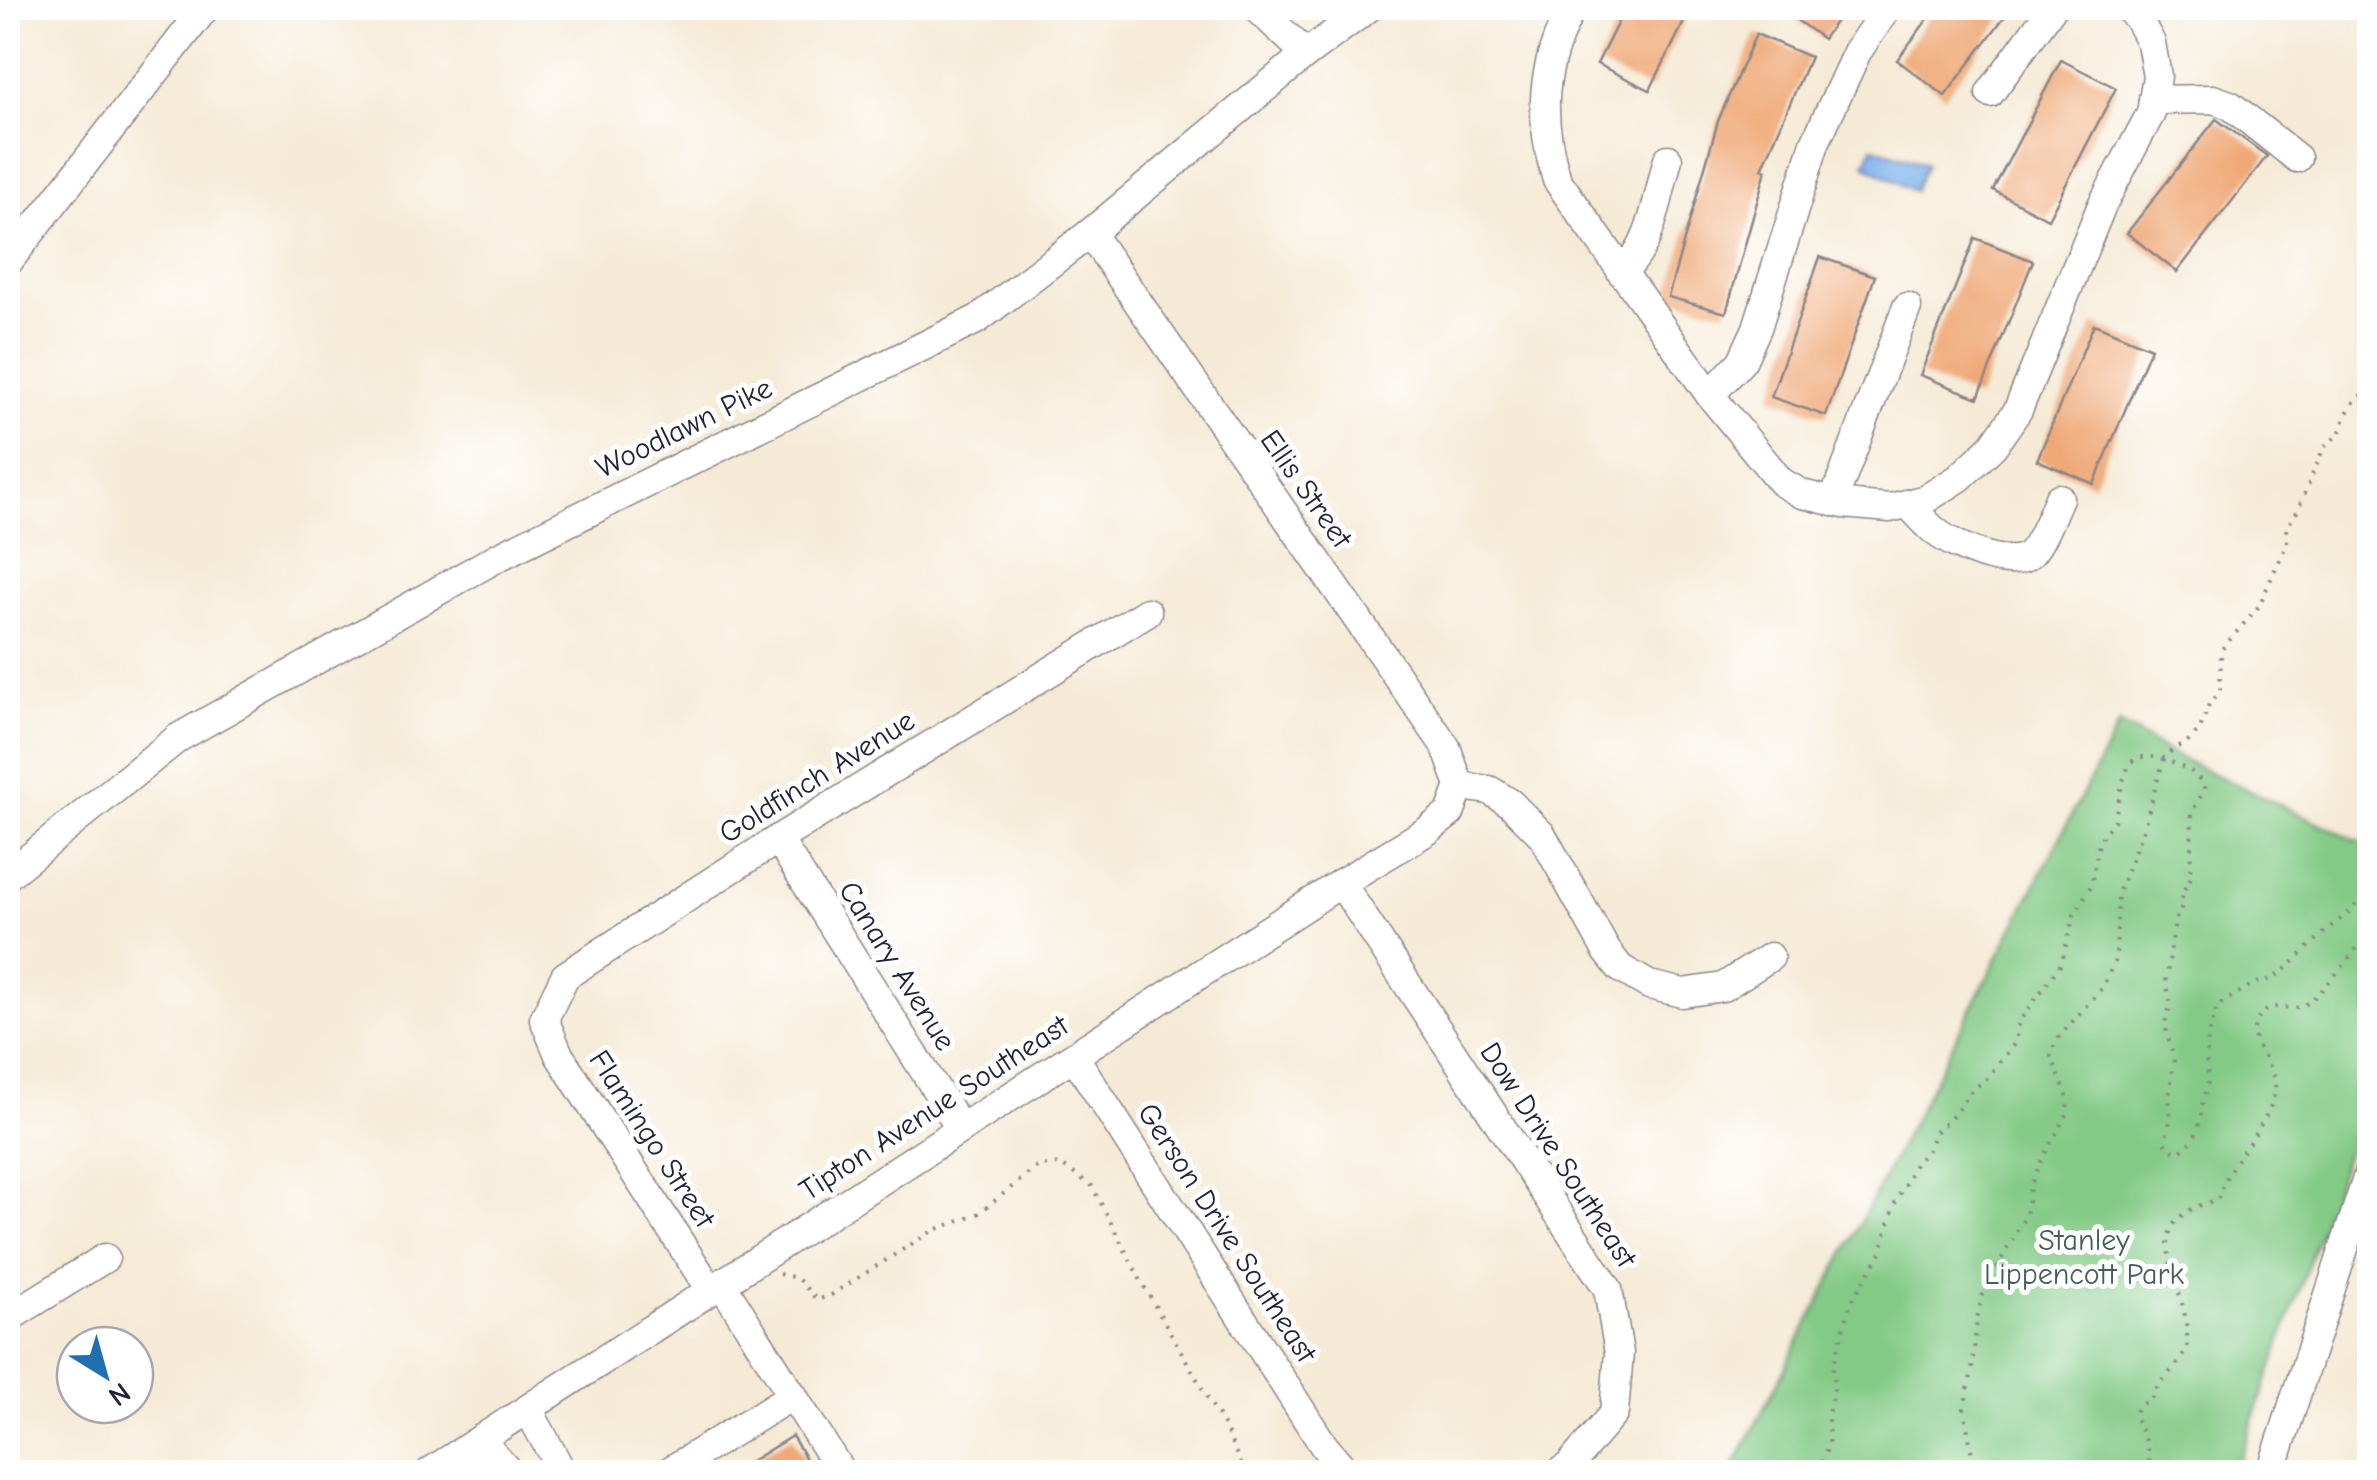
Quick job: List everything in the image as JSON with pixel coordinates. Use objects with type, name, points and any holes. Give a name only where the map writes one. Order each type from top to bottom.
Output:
[{"type":"street","points":[[8,262],[204,8]]},
{"type":"street","points":[[1257,8],[1306,54]]},
{"type":"street","name":"Woodlawn Pike","points":[[8,875],[178,738],[498,557],[978,318],[1090,233],[1306,54],[1368,8]]},
{"type":"street","points":[[1710,395],[1742,361],[1757,328],[1815,144],[1857,52],[1887,8]]},
{"type":"street","points":[[1990,93],[2052,8]]},
{"type":"street","points":[[1563,12],[1543,110],[1546,145],[1557,180],[1710,395],[1781,482],[1802,494],[1834,502],[1890,508],[1926,499],[1959,478],[1993,446],[2018,410],[2102,206],[2150,113],[2157,76],[2151,43],[2138,18],[2127,8]]},
{"type":"street","points":[[2153,100],[2213,99],[2230,106],[2297,158]]},
{"type":"street","points":[[1622,272],[1643,247],[1668,159]]},
{"type":"street","name":"Ellis Street","points":[[1090,233],[1446,747],[1460,786]]},
{"type":"street","points":[[1834,502],[1906,307]]},
{"type":"street","points":[[1908,504],[1956,545],[2011,561],[2034,552],[2059,498]]},
{"type":"street","name":"Goldfinch Avenue","points":[[544,1019],[565,976],[778,839],[1147,612]]},
{"type":"street","points":[[1460,786],[1489,790],[1510,802],[1542,834],[1606,950],[1620,968],[1648,986],[1683,993],[1724,986],[1770,957]]},
{"type":"street","name":"Tipton Avenue Southeast","points":[[430,1472],[1341,883],[1428,831],[1450,813],[1460,786]]},
{"type":"street","name":"Canary Avenue","points":[[778,839],[962,1128]]},
{"type":"street","name":"Dow Drive Southeast","points":[[1341,883],[1608,1289],[1620,1353],[1614,1413],[1560,1472]]},
{"type":"street","name":"Flamingo Street","points":[[544,1019],[559,1055],[841,1472]]},
{"type":"street","name":"Gerson Drive Southeast","points":[[1074,1056],[1324,1446],[1346,1472]]},
{"type":"street","points":[[2272,1472],[2370,1169]]},
{"type":"street","points":[[8,1318],[105,1258]]},
{"type":"street","points":[[668,1472],[792,1396]]},
{"type":"street","points":[[528,1409],[562,1472]]},
{"type":"street","points":[[480,1440],[509,1472]]},
{"type":"path","points":[[1975,1472],[1964,1408],[1982,1297],[2026,1215],[2030,1187],[2068,1112],[2066,1095],[2051,1056],[2056,1040],[2103,987],[2116,958],[2118,893],[2143,830],[2164,759],[2200,729],[2209,704],[2220,689],[2222,650],[2259,606],[2287,543],[2286,528],[2297,512],[2324,447],[2339,434],[2356,399],[2370,389]]},
{"type":"path","points":[[1818,1472],[1829,1444],[1833,1367],[1852,1302],[1880,1254],[1895,1203],[1935,1132],[2015,1044],[2018,1024],[2061,964],[2074,915],[2091,886],[2102,834],[2114,820],[2129,765],[2141,757],[2164,759],[2192,772],[2201,780],[2204,790],[2192,812],[2190,880],[2183,890],[2175,921],[2166,981],[2171,1006],[2165,1026],[2174,1060],[2171,1116],[2165,1141],[2174,1152],[2187,1148],[2198,1130],[2209,1081],[2207,1043],[2217,1006],[2253,984],[2272,979],[2370,892]]},
{"type":"path","points":[[2150,1472],[2136,1409],[2151,1398],[2188,1346],[2186,1317],[2168,1244],[2171,1228],[2190,1209],[2217,1200],[2274,1096],[2272,1072],[2254,1040],[2260,1016],[2283,1006],[2301,1007],[2313,1001],[2365,939],[2370,927]]},
{"type":"path","points":[[760,1259],[770,1273],[797,1278],[817,1300],[932,1230],[978,1214],[1038,1166],[1060,1164],[1092,1186],[1226,1430],[1244,1472]]},
{"type":"green space","name":"Stanley Lippencott Park","points":[[2119,724],[2185,761],[2369,846],[2369,1091],[2235,1472],[1731,1472]]},
{"type":"water","points":[[1873,147],[1926,164],[1914,191],[1865,165]]},
{"type":"building","points":[[1625,8],[1691,8],[1650,90],[1597,64]]},
{"type":"building","points":[[1780,8],[1845,8],[1823,39]]},
{"type":"building","points":[[1936,8],[2011,8],[1945,96],[1897,60]]},
{"type":"building","points":[[1756,34],[1810,57],[1762,169],[1766,170],[1726,313],[1668,297],[1718,121]]},
{"type":"building","points":[[2061,60],[2116,88],[2048,219],[1993,190]]},
{"type":"building","points":[[2216,119],[2267,156],[2177,272],[2127,233]]},
{"type":"building","points":[[1975,238],[2033,261],[1978,398],[1920,375]]},
{"type":"building","points":[[1820,257],[1875,276],[1826,416],[1771,397]]},
{"type":"building","points":[[2094,324],[2151,348],[2094,484],[2037,460]]},
{"type":"building","points":[[792,1436],[809,1464],[796,1472],[733,1472]]}]
